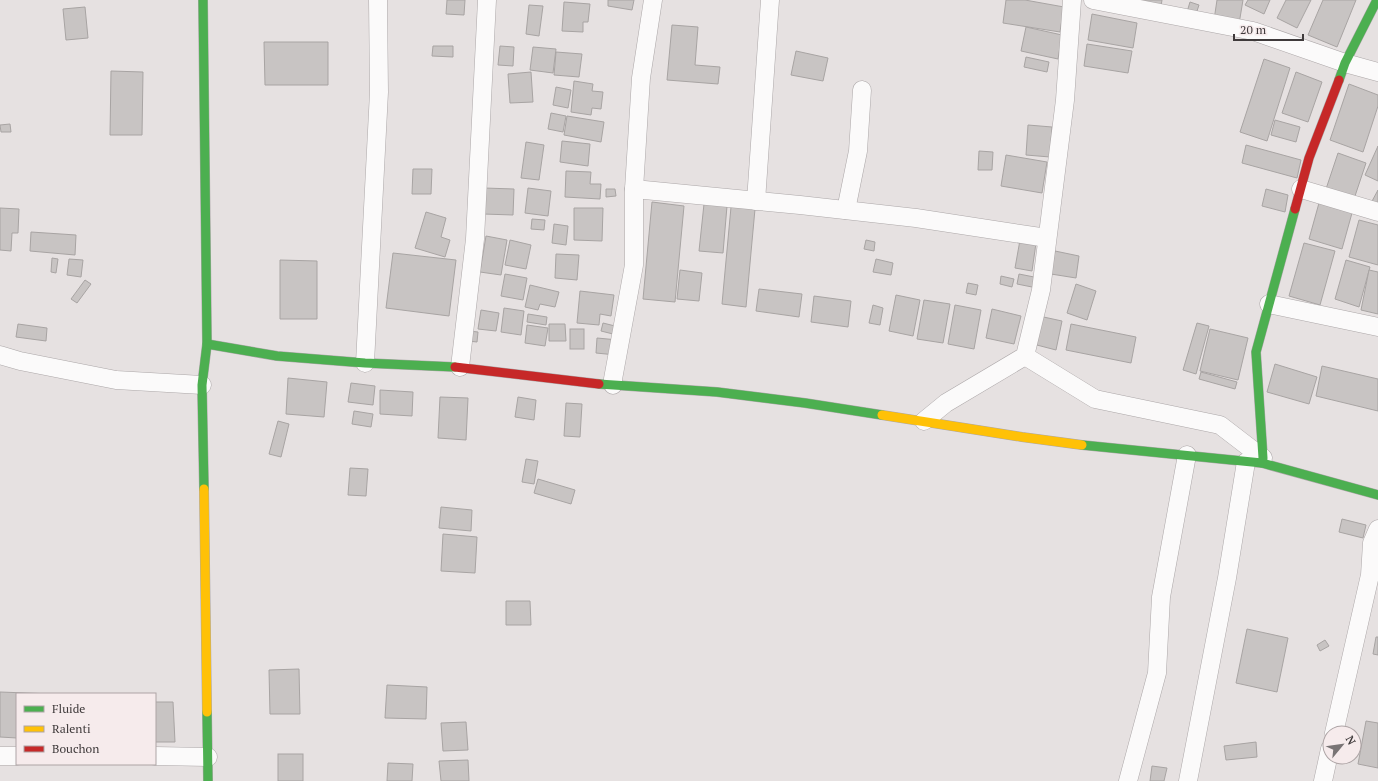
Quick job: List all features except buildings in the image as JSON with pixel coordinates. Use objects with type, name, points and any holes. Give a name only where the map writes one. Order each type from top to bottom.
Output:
[{"type":"main road","points":[[203,0],[207,344],[202,385],[208,781]]},
{"type":"main road","points":[[1257,461],[1256,352],[1309,158],[1345,63],[1377,0]]},
{"type":"main road","points":[[207,344],[277,356],[365,363],[460,367],[613,385],[717,392],[805,403],[1022,437],[1101,447],[1257,461],[1378,495]]},
{"type":"street","points":[[365,363],[379,92],[378,0]]},
{"type":"street","points":[[460,367],[475,239],[487,0]]},
{"type":"street","points":[[613,385],[634,265],[634,189],[641,78],[653,0]]},
{"type":"street","points":[[756,201],[770,0]]},
{"type":"street","points":[[924,421],[946,404],[1025,356],[1041,290],[1065,100],[1072,0]]},
{"type":"street","points":[[1093,0],[1253,31],[1345,63],[1378,72]]},
{"type":"street","points":[[846,210],[858,151],[862,90]]},
{"type":"street","points":[[1301,188],[1378,212]]},
{"type":"street","points":[[634,189],[916,218],[1047,238]]},
{"type":"street","points":[[1269,304],[1378,326]]},
{"type":"street","points":[[0,355],[20,361],[116,380],[202,385]]},
{"type":"street","points":[[1025,356],[1095,398],[1220,424],[1257,461],[1227,578],[1188,781]]},
{"type":"street","points":[[1128,781],[1157,673],[1161,597],[1187,455]]},
{"type":"street","points":[[1336,725],[1370,574],[1372,544],[1378,529]]},
{"type":"street","points":[[0,756],[16,756]]},
{"type":"street","points":[[156,756],[208,757]]},
{"type":"street","points":[[1323,781],[1326,765]]},
{"type":"traffic: fast","points":[[203,0],[207,344],[202,385],[204,489]]},
{"type":"traffic: fast","points":[[1339,80],[1345,63],[1377,0]]},
{"type":"traffic: fast","points":[[1262,463],[1263,458],[1256,352],[1295,209]]},
{"type":"traffic: fast","points":[[207,344],[277,356],[365,363],[455,367]]},
{"type":"traffic: fast","points":[[599,384],[717,392],[805,403],[882,415]]},
{"type":"traffic: fast","points":[[1082,445],[1262,463],[1378,495]]},
{"type":"traffic: fast","points":[[207,712],[208,781]]},
{"type":"traffic: slow","points":[[882,415],[1082,445]]},
{"type":"traffic: slow","points":[[204,489],[207,712]]},
{"type":"traffic: jam","points":[[1295,209],[1309,158],[1339,80]]},
{"type":"traffic: jam","points":[[455,367],[599,384]]}]
